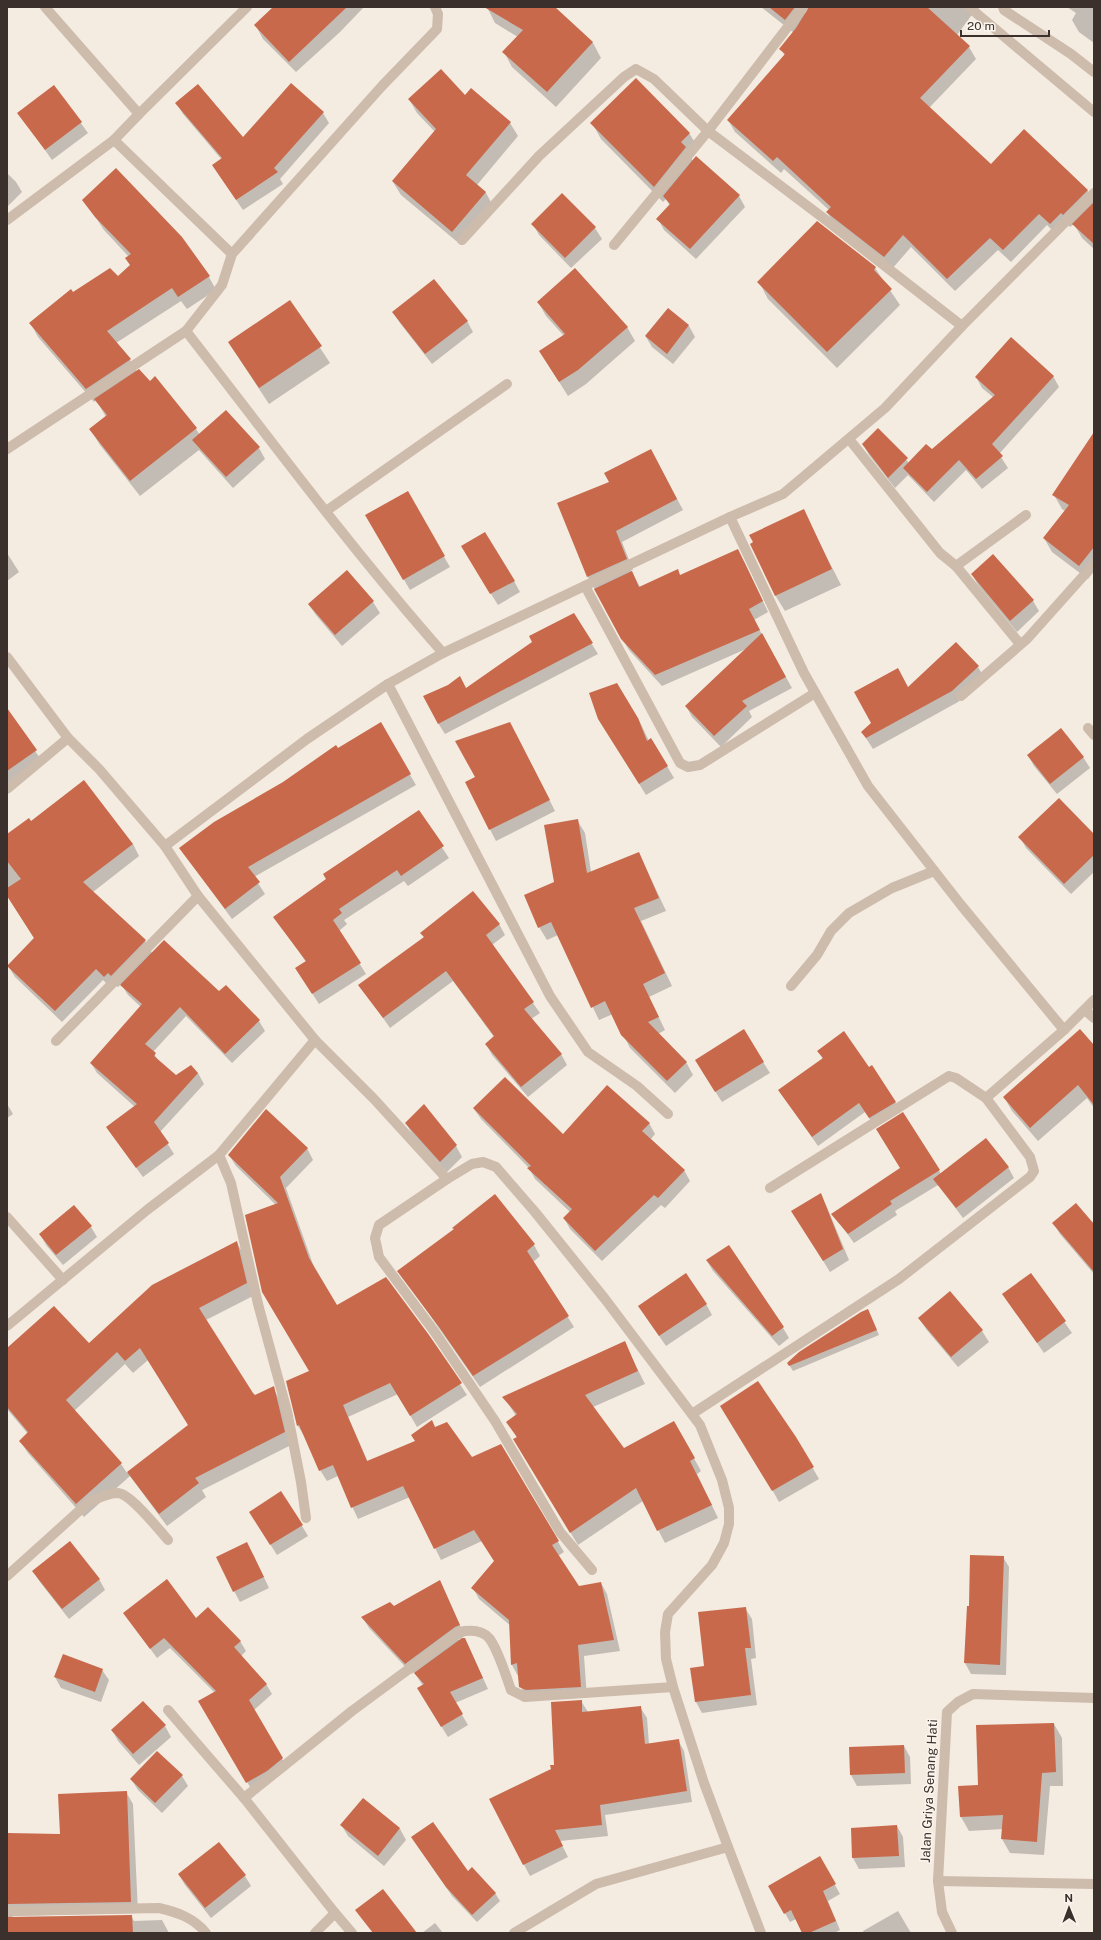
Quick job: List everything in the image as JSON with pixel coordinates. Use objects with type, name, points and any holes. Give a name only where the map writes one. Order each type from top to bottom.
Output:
[{"type":"street","points":[[45,7],[139,114]]},
{"type":"street","points":[[7,220],[114,140],[247,7]]},
{"type":"street","points":[[7,449],[186,331],[222,285],[232,254],[382,86],[437,30],[438,14],[435,7]]},
{"type":"street","points":[[614,245],[708,131],[803,7]]},
{"type":"street","points":[[969,7],[1094,112]]},
{"type":"street","points":[[1004,7],[1004,10],[1070,54],[1094,72]]},
{"type":"street","points":[[462,240],[539,156],[624,77],[636,69],[654,79],[708,131],[822,217],[962,326]]},
{"type":"street","points":[[114,140],[232,254]]},
{"type":"street","points":[[165,846],[307,739],[388,684],[443,654],[730,517],[784,494],[885,408],[962,326],[1094,193]]},
{"type":"street","points":[[186,331],[326,511],[413,620],[443,654]]},
{"type":"street","points":[[326,511],[507,384]]},
{"type":"street","points":[[849,440],[940,553],[956,566],[1020,644]]},
{"type":"street","points":[[956,566],[1026,515]]},
{"type":"street","points":[[730,517],[804,673],[868,786],[934,871],[1064,1030]]},
{"type":"street","points":[[961,696],[1020,644],[1094,564]]},
{"type":"street","points":[[585,586],[680,763],[688,767],[700,765],[815,694]]},
{"type":"street","points":[[7,657],[68,738],[99,769],[165,846],[198,896],[315,1040],[374,1100],[447,1179]]},
{"type":"street","points":[[388,684],[550,996],[588,1052],[637,1086],[668,1114]]},
{"type":"street","points":[[7,789],[68,738]]},
{"type":"street","points":[[791,986],[817,955],[831,931],[849,913],[892,888],[934,871]]},
{"type":"street","points":[[56,1041],[198,896]]},
{"type":"street","points":[[986,1098],[1064,1030],[1094,1000]]},
{"type":"street","points":[[1085,1010],[1094,1018]]},
{"type":"street","points":[[7,1326],[147,1210],[219,1154],[315,1040]]},
{"type":"street","points":[[692,1414],[898,1279],[1030,1177],[1034,1171],[1030,1157],[986,1098],[956,1078],[949,1076],[940,1080],[770,1188]]},
{"type":"street","points":[[219,1154],[231,1183],[258,1304],[287,1411],[301,1482],[306,1518]]},
{"type":"street","points":[[592,1570],[560,1532],[495,1421],[434,1331],[379,1257],[375,1238],[379,1225],[472,1164],[483,1162],[496,1167],[535,1212],[600,1293],[700,1425],[722,1480],[729,1508],[729,1524],[724,1543],[712,1565],[668,1614],[666,1659],[673,1687],[704,1783],[761,1933]]},
{"type":"street","points":[[7,1217],[62,1280]]},
{"type":"street","points":[[7,1576],[89,1502],[105,1494],[120,1493],[135,1503],[168,1540]]},
{"type":"street","points":[[244,1798],[352,1711],[459,1632],[468,1630],[479,1632],[489,1637],[503,1667],[511,1690],[525,1697],[673,1687]]},
{"type":"street","name":"Jalan Griya Senang Hati","points":[[952,1933],[942,1912],[938,1881],[946,1712],[958,1702],[974,1694],[1094,1698]]},
{"type":"street","points":[[168,1710],[244,1798],[352,1933]]},
{"type":"street","points":[[514,1933],[526,1929],[596,1884],[728,1847]]},
{"type":"street","name":"Jalan Griya Senang Hati","points":[[938,1881],[1094,1884]]},
{"type":"street","points":[[7,1911],[159,1908],[178,1912],[200,1926],[206,1933]]},
{"type":"street","points":[[315,1933],[335,1913]]},
{"type":"building","points":[[273,7],[347,7],[289,62],[254,25]]},
{"type":"building","points":[[484,7],[555,7],[593,42],[547,92],[502,52],[523,30]]},
{"type":"building","points":[[769,7],[795,7],[785,20]]},
{"type":"building","points":[[809,7],[927,7],[970,46],[920,98],[991,164],[1024,129],[1088,190],[1063,215],[1061,213],[1050,224],[1039,214],[1003,250],[990,238],[947,279],[903,235],[884,257],[826,212],[831,207],[777,157],[773,161],[727,120],[785,54],[779,49],[796,28]]},
{"type":"building","points":[[441,69],[465,95],[471,88],[511,122],[466,175],[486,192],[452,232],[392,181],[436,129],[408,99]]},
{"type":"building","points":[[636,78],[690,133],[681,142],[686,147],[654,187],[590,123]]},
{"type":"building","points":[[291,83],[324,112],[274,168],[278,172],[236,200],[212,165],[222,158],[175,103],[198,84],[243,137]]},
{"type":"building","points":[[54,85],[82,122],[45,150],[17,113]]},
{"type":"building","points":[[696,156],[740,195],[690,249],[656,219],[670,204],[663,196]]},
{"type":"building","points":[[116,168],[182,237],[210,276],[178,297],[172,288],[107,331],[131,359],[86,389],[29,323],[71,289],[73,292],[110,268],[118,276],[130,265],[125,258],[131,254],[95,217],[82,200]]},
{"type":"building","points":[[562,193],[596,227],[565,258],[531,224]]},
{"type":"building","points":[[1094,202],[1094,244],[1072,224]]},
{"type":"building","points":[[817,221],[876,267],[874,270],[892,289],[827,352],[757,282]]},
{"type":"building","points":[[575,268],[628,327],[578,370],[559,382],[539,351],[565,334],[537,302]]},
{"type":"building","points":[[434,279],[468,321],[425,354],[392,312]]},
{"type":"building","points":[[290,300],[322,346],[259,388],[228,342]]},
{"type":"building","points":[[668,308],[689,325],[667,354],[645,336]]},
{"type":"building","points":[[1011,337],[1054,376],[992,444],[1003,456],[976,479],[959,460],[927,492],[903,468],[926,444],[932,449],[995,395],[975,377]]},
{"type":"building","points":[[139,369],[150,381],[155,376],[197,428],[130,481],[89,429],[107,415],[94,399]]},
{"type":"building","points":[[226,410],[260,447],[226,477],[192,440]]},
{"type":"building","points":[[878,428],[908,458],[888,478],[862,444]]},
{"type":"building","points":[[1094,432],[1094,547],[1079,566],[1043,538],[1069,505],[1052,495]]},
{"type":"building","points":[[651,449],[677,499],[616,531],[627,559],[587,577],[557,503],[609,482],[604,473]]},
{"type":"building","points":[[408,491],[445,556],[403,580],[365,515]]},
{"type":"building","points":[[804,509],[832,569],[775,596],[750,544],[753,542],[749,535]]},
{"type":"building","points":[[485,532],[515,581],[490,594],[461,546]]},
{"type":"building","points":[[738,549],[763,601],[749,609],[760,630],[655,675],[621,639],[594,589],[632,571],[639,587],[678,569],[680,575]]},
{"type":"building","points":[[993,554],[1034,600],[1010,621],[971,574]]},
{"type":"building","points":[[347,570],[374,601],[335,635],[308,604]]},
{"type":"building","points":[[574,613],[593,643],[438,724],[423,696],[448,685],[460,676],[466,688],[532,642],[529,636]]},
{"type":"building","points":[[762,633],[786,677],[742,701],[747,706],[714,736],[685,706]]},
{"type":"building","points":[[956,642],[979,666],[952,691],[866,738],[861,732],[871,723],[854,692],[898,668],[908,687]]},
{"type":"building","points":[[617,683],[638,718],[647,741],[651,738],[668,766],[639,784],[598,719],[589,693]]},
{"type":"building","points":[[7,708],[37,750],[7,771]]},
{"type":"building","points":[[381,722],[411,774],[248,867],[260,882],[225,909],[179,848],[214,822],[283,782],[336,745],[338,748]]},
{"type":"building","points":[[510,722],[550,800],[489,830],[465,782],[475,777],[455,741]]},
{"type":"building","points":[[1061,728],[1084,757],[1050,784],[1027,755]]},
{"type":"building","points":[[84,780],[133,844],[83,882],[146,940],[111,976],[108,973],[104,977],[96,969],[55,1011],[7,966],[34,938],[7,896],[7,888],[21,879],[7,861],[7,834],[29,818],[31,821]]},
{"type":"building","points":[[1059,798],[1094,834],[1094,855],[1064,884],[1018,837]]},
{"type":"building","points":[[419,810],[444,846],[401,876],[397,870],[339,909],[342,913],[333,920],[361,963],[312,994],[295,968],[306,961],[273,917],[326,879],[323,874]]},
{"type":"building","points":[[578,819],[587,873],[639,852],[659,898],[634,908],[665,973],[643,984],[659,1017],[648,1022],[687,1062],[667,1081],[621,1035],[605,1001],[591,1008],[551,922],[538,928],[524,895],[554,882],[544,825]]},
{"type":"building","points":[[473,891],[500,924],[486,935],[534,1002],[524,1009],[562,1054],[521,1087],[485,1044],[494,1036],[446,971],[383,1018],[358,985],[424,937],[420,933]]},
{"type":"building","points":[[164,940],[219,991],[226,985],[260,1020],[225,1054],[180,1007],[145,1044],[156,1053],[154,1056],[176,1075],[191,1065],[198,1073],[154,1122],[169,1143],[136,1168],[106,1127],[137,1104],[90,1063],[142,1004],[120,985]]},
{"type":"building","points":[[744,1029],[764,1062],[715,1092],[695,1060]]},
{"type":"building","points":[[1080,1029],[1094,1045],[1094,1105],[1078,1085],[1030,1128],[1003,1097]]},
{"type":"building","points":[[844,1031],[869,1067],[872,1065],[896,1102],[869,1118],[859,1103],[812,1137],[778,1090],[823,1058],[817,1051]]},
{"type":"building","points":[[505,1077],[563,1134],[607,1085],[650,1123],[642,1131],[685,1170],[658,1198],[654,1195],[595,1251],[563,1218],[572,1209],[527,1168],[531,1166],[473,1108]]},
{"type":"building","points":[[424,1104],[457,1145],[440,1162],[405,1123]]},
{"type":"building","points":[[266,1109],[308,1148],[280,1177],[309,1258],[337,1305],[386,1277],[462,1383],[410,1416],[390,1383],[343,1405],[367,1461],[415,1441],[411,1435],[432,1420],[435,1427],[447,1422],[472,1457],[501,1444],[559,1541],[552,1545],[579,1586],[601,1582],[614,1640],[578,1645],[581,1687],[526,1690],[519,1687],[517,1663],[511,1665],[509,1620],[471,1588],[494,1561],[474,1530],[434,1549],[403,1486],[351,1508],[333,1465],[319,1471],[299,1425],[297,1426],[286,1381],[309,1371],[262,1292],[245,1215],[278,1203],[228,1155]]},
{"type":"building","points":[[903,1112],[940,1170],[890,1201],[892,1204],[848,1234],[831,1214],[900,1168],[876,1129]]},
{"type":"building","points":[[986,1138],[1009,1167],[956,1208],[933,1179]]},
{"type":"building","points":[[821,1193],[843,1249],[823,1261],[791,1211]]},
{"type":"building","points":[[495,1194],[535,1244],[527,1251],[569,1316],[473,1376],[397,1271],[454,1229],[452,1228]]},
{"type":"building","points":[[1076,1203],[1094,1224],[1094,1272],[1052,1223]]},
{"type":"building","points":[[74,1205],[92,1226],[56,1255],[39,1234]]},
{"type":"building","points":[[237,1241],[247,1283],[199,1308],[253,1393],[255,1395],[274,1386],[285,1432],[195,1478],[199,1483],[159,1514],[127,1472],[188,1425],[140,1348],[125,1361],[117,1352],[66,1400],[122,1463],[76,1504],[19,1441],[28,1432],[7,1407],[7,1348],[54,1306],[89,1343],[152,1285]]},
{"type":"building","points":[[729,1245],[784,1327],[772,1336],[706,1260]]},
{"type":"building","points":[[686,1273],[707,1304],[659,1336],[638,1306]]},
{"type":"building","points":[[1031,1273],[1066,1321],[1037,1343],[1002,1294]]},
{"type":"building","points":[[950,1291],[983,1330],[951,1357],[918,1318]]},
{"type":"building","points":[[868,1309],[877,1330],[789,1366],[787,1363],[799,1352]]},
{"type":"building","points":[[625,1341],[638,1371],[585,1395],[624,1448],[674,1421],[695,1458],[690,1461],[712,1505],[657,1531],[636,1488],[570,1533],[513,1439],[517,1437],[506,1422],[517,1414],[502,1397]]},
{"type":"building","points":[[758,1381],[796,1437],[814,1467],[772,1491],[720,1406]]},
{"type":"building","points":[[281,1491],[303,1525],[270,1545],[249,1512]]},
{"type":"building","points":[[70,1541],[100,1579],[62,1609],[32,1571]]},
{"type":"building","points":[[247,1542],[264,1577],[233,1592],[216,1557]]},
{"type":"building","points":[[970,1555],[1004,1556],[1000,1665],[964,1663],[967,1606],[969,1606]]},
{"type":"building","points":[[167,1579],[196,1618],[208,1607],[241,1641],[234,1647],[267,1684],[249,1700],[283,1758],[267,1771],[246,1783],[198,1701],[216,1691],[164,1638],[150,1649],[123,1613]]},
{"type":"building","points":[[440,1580],[460,1625],[455,1627],[405,1664],[361,1617],[390,1602],[394,1606]]},
{"type":"building","points":[[746,1607],[751,1648],[745,1648],[751,1695],[695,1702],[690,1668],[704,1666],[698,1612]]},
{"type":"building","points":[[462,1638],[465,1638],[483,1678],[450,1692],[463,1714],[441,1727],[417,1688],[424,1684],[414,1673]]},
{"type":"building","points":[[63,1654],[103,1669],[95,1692],[54,1677]]},
{"type":"building","points":[[582,1700],[582,1712],[641,1706],[645,1744],[679,1739],[687,1791],[600,1805],[602,1825],[555,1830],[563,1846],[523,1865],[489,1799],[551,1769],[550,1765],[554,1765],[551,1702]]},
{"type":"building","points":[[143,1701],[166,1725],[133,1754],[111,1730]]},
{"type":"building","points":[[1054,1723],[1056,1772],[1042,1773],[1037,1842],[1001,1839],[1003,1815],[960,1817],[958,1786],[978,1785],[976,1725]]},
{"type":"building","points":[[904,1745],[905,1773],[850,1775],[849,1747]]},
{"type":"building","points":[[157,1751],[183,1775],[155,1803],[130,1779]]},
{"type":"building","points":[[127,1791],[131,1902],[7,1904],[7,1833],[60,1834],[58,1794]]},
{"type":"building","points":[[363,1798],[400,1828],[378,1856],[340,1825]]},
{"type":"building","points":[[433,1822],[468,1871],[472,1867],[496,1893],[472,1915],[446,1887],[411,1837]]},
{"type":"building","points":[[897,1825],[899,1856],[852,1858],[851,1828]]},
{"type":"building","points":[[219,1842],[246,1875],[205,1908],[178,1874]]},
{"type":"building","points":[[820,1856],[836,1884],[823,1891],[836,1921],[809,1933],[802,1933],[791,1910],[784,1914],[768,1886]]},
{"type":"building","points":[[383,1889],[417,1933],[373,1933],[355,1910]]},
{"type":"building","points":[[132,1915],[133,1933],[7,1933],[7,1917]]}]
